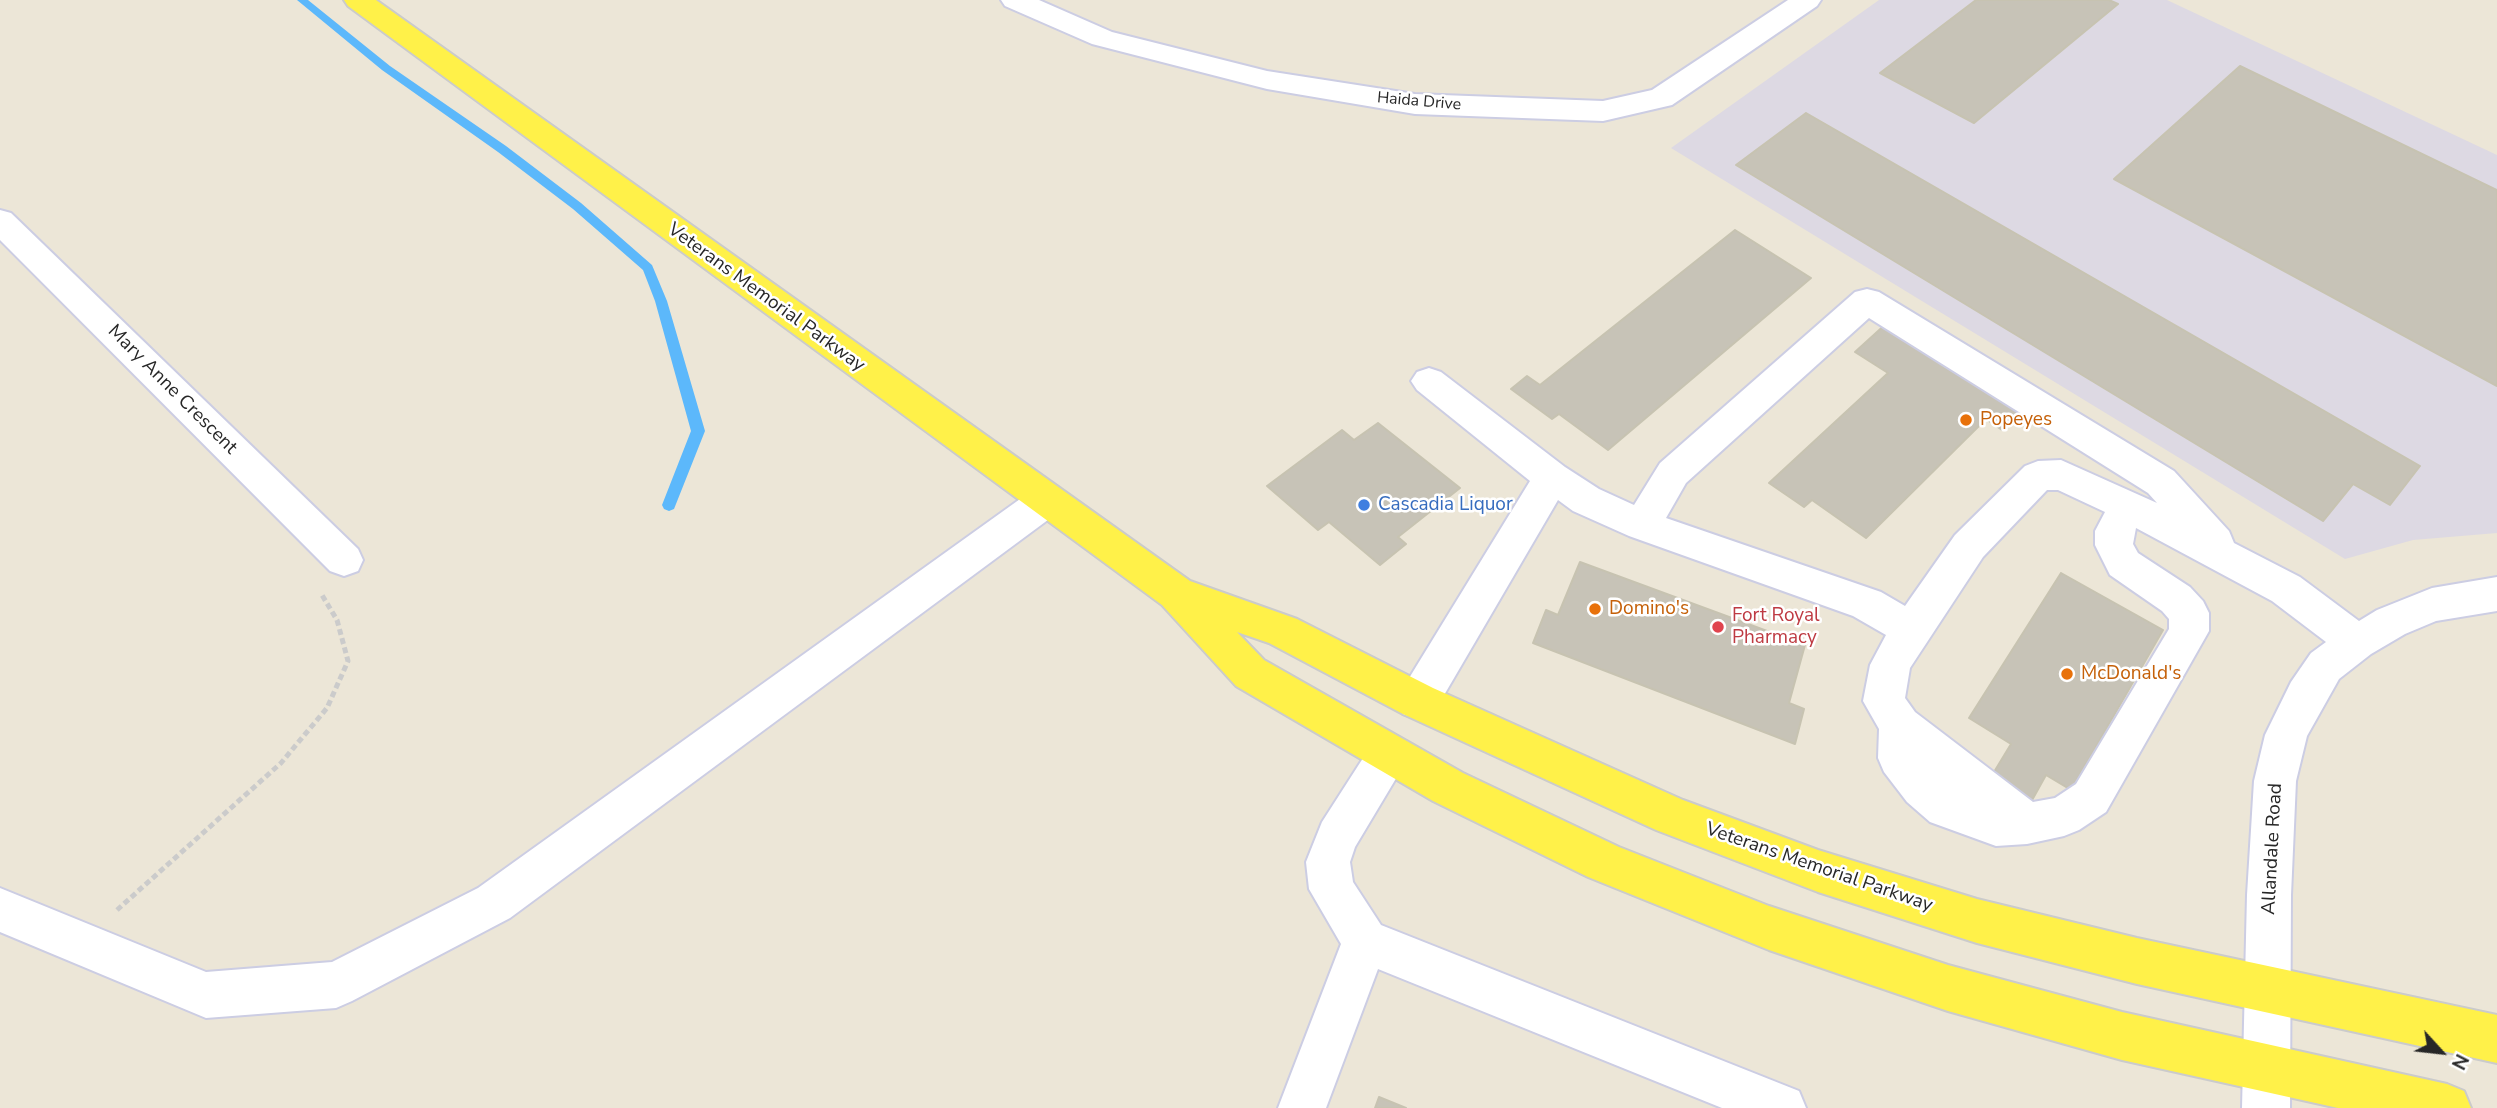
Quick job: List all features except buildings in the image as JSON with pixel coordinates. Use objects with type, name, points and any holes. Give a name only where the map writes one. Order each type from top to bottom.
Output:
[{"type":"main road","name":"Veterans Memorial Parkway","points":[[358,0],[1176,593],[1250,673],[1388,755],[1448,787],[1604,862],[1769,928],[1948,988],[2122,1036],[2267,1088],[2447,1108]]},
{"type":"main road","name":"Veterans Memorial Parkway","points":[[1176,593],[1283,631],[1418,701],[1671,816],[1818,871],[1977,921],[2137,961],[2497,1039]]},
{"type":"street","name":"Haida Drive","points":[[1014,0],[1101,38],[1267,80],[1415,104],[1602,111],[1661,98],[1796,2]]},
{"type":"street","name":"Mary Anne Crescent","points":[[0,221],[344,560]]},
{"type":"street","points":[[1642,526],[1672,473],[1867,300],[2161,482],[2233,561]]},
{"type":"street","points":[[1429,382],[1586,500],[1642,526],[1867,604],[1910,629]]},
{"type":"street","points":[[2129,506],[2114,531],[2114,545],[2124,564],[2176,599],[2189,613],[2189,631],[2091,798],[2064,816],[2027,824],[1996,826],[1945,808],[1922,788],[1899,758],[1892,713],[1890,665],[1910,629],[1969,546],[2038,476],[2061,475],[2129,506],[2286,589],[2357,642]]},
{"type":"street","points":[[1418,701],[1552,477]]},
{"type":"street","points":[[0,911],[206,995],[336,985],[494,903],[1047,500]]},
{"type":"street","name":"Allandale Road","points":[[2267,1088],[2267,988],[2275,781],[2286,735],[2306,695],[2325,666],[2357,642],[2391,622],[2432,605],[2497,594]]},
{"type":"street","points":[[1388,755],[1336,837],[1328,862],[1331,889],[1365,941],[1782,1108]]},
{"type":"street","points":[[1302,1108],[1365,941]]},
{"type":"path","points":[[79,943],[281,762],[327,708],[348,661],[337,620],[318,589],[344,560]]},
{"type":"shaded area","points":[[1879,0],[2167,0],[2497,155],[2497,533],[2413,540],[2345,559],[1671,148]]},
{"type":"waterway","points":[[302,0],[386,68],[502,149],[577,206],[648,268],[661,301],[698,431],[669,505]]},
{"type":"place","name":"Popeyes","points":[[1966,420]]},
{"type":"place","name":"Cascadia Liquor","points":[[1364,505]]},
{"type":"place","name":"Domino's","points":[[1595,609]]},
{"type":"place","name":"Fort Royal Pharmacy","points":[[1718,627]]},
{"type":"place","name":"McDonald's","points":[[2067,674]]}]
